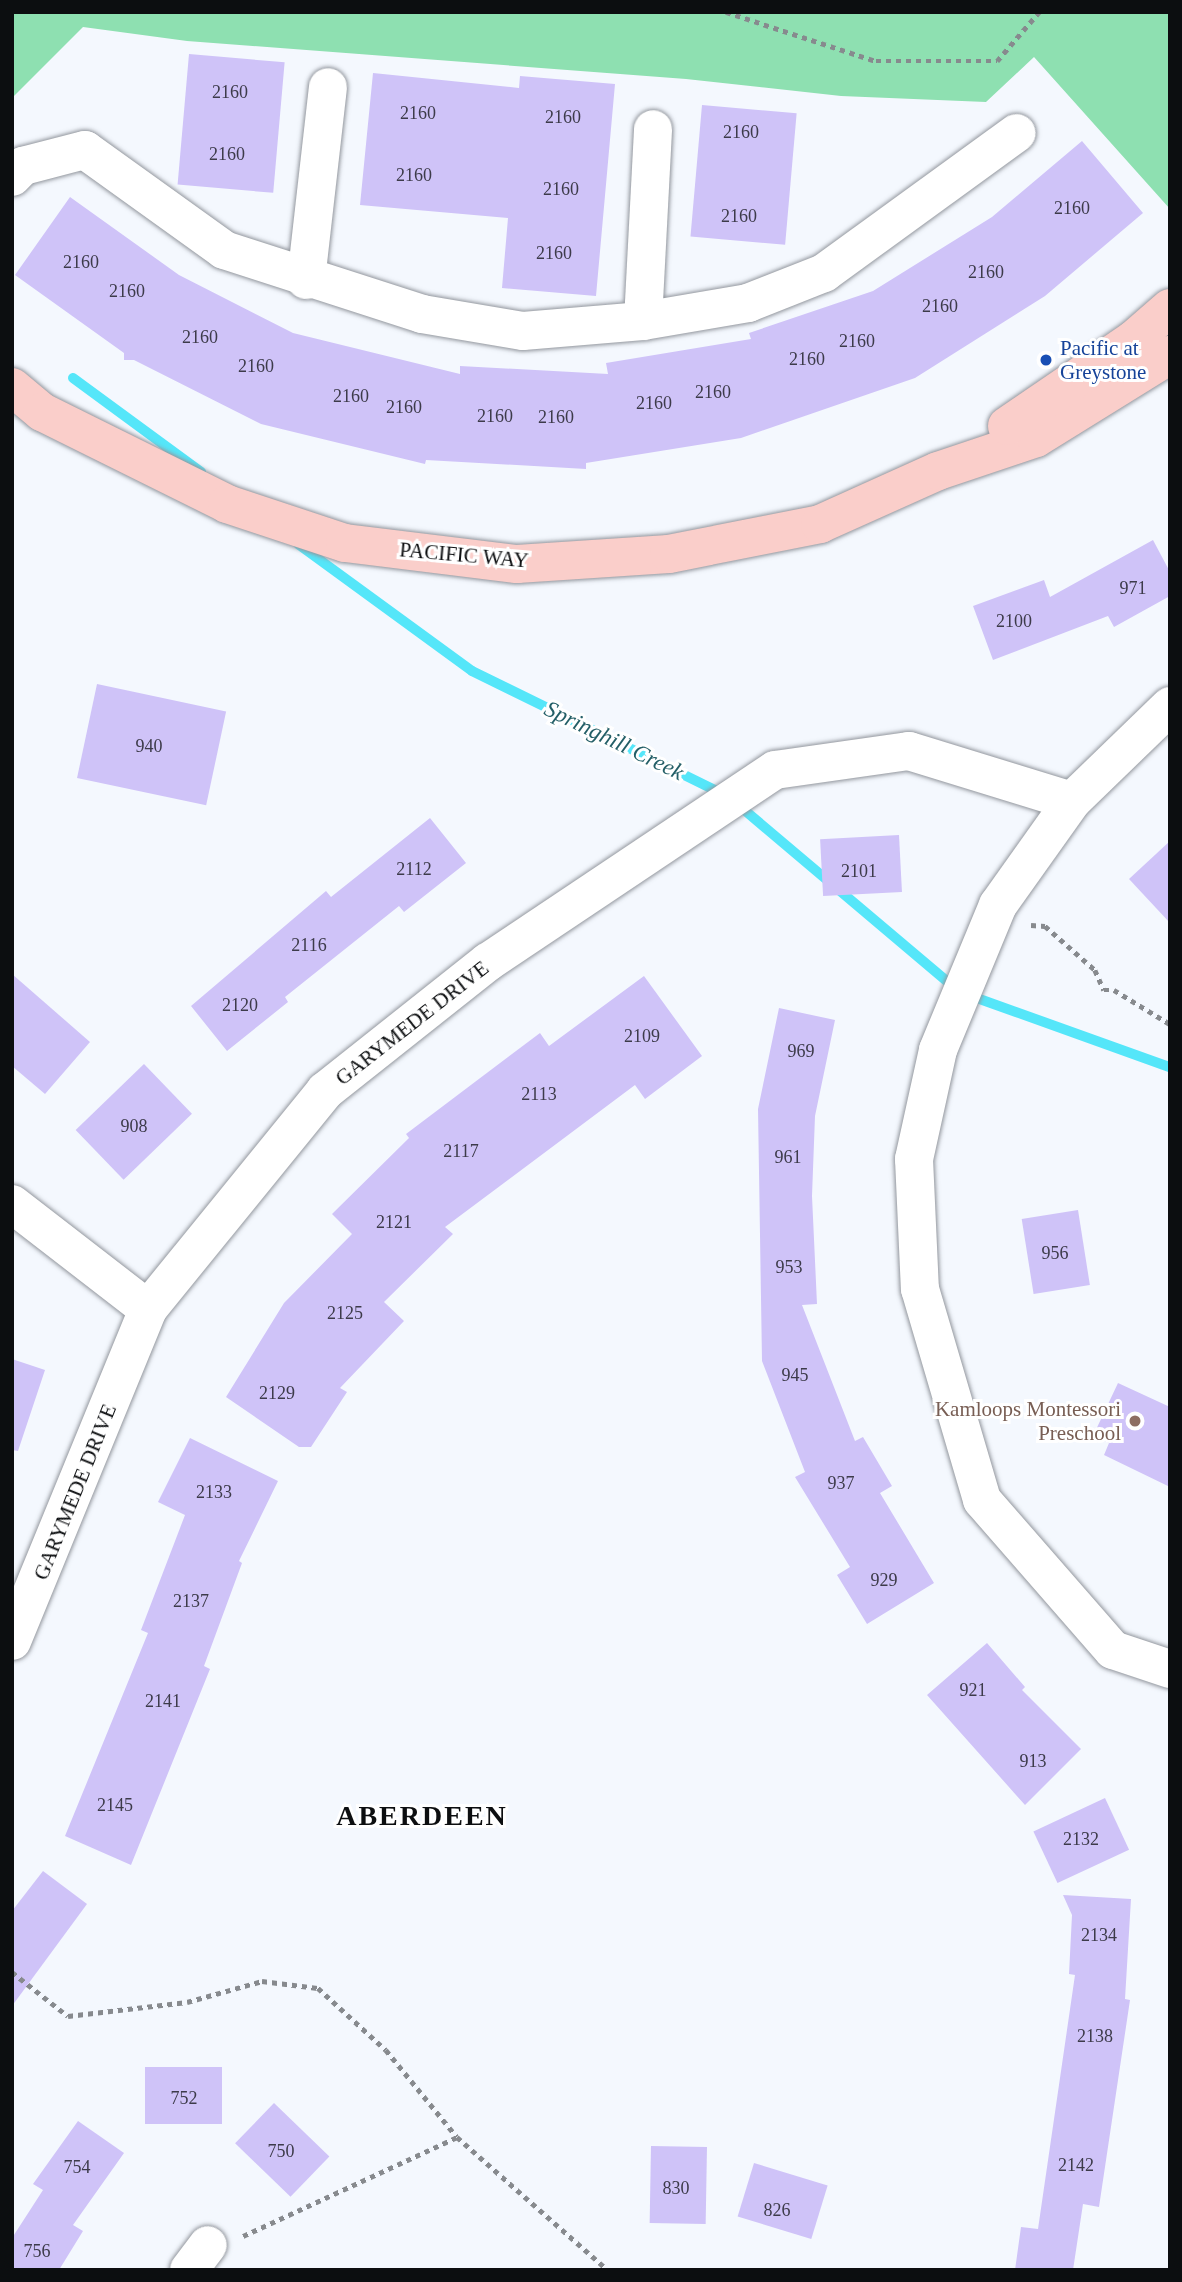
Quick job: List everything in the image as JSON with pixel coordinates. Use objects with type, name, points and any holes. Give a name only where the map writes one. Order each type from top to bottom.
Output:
[{"type":"main road","name":"PACIFIC WAY","points":[[937,471],[1133,340],[1170,308]]},
{"type":"main road","name":"PACIFIC WAY","points":[[12,387],[42,412],[228,504],[345,543],[517,564],[669,554],[820,524],[937,471],[1036,438],[1170,355]]},
{"type":"street","points":[[306,280],[328,87]]},
{"type":"street","points":[[643,321],[653,129]]},
{"type":"street","points":[[12,177],[23,166],[85,150],[223,250],[306,280],[422,314],[523,331],[643,321],[748,303],[824,273],[1017,133]]},
{"type":"street","points":[[1170,706],[1072,801],[998,905],[939,1050],[914,1159],[919,1289],[982,1500],[1113,1650],[1170,1669]]},
{"type":"street","name":"GARYMEDE DRIVE","points":[[12,1641],[148,1309],[326,1091],[488,962],[775,769],[909,751],[1072,801]]},
{"type":"street","points":[[12,1204],[148,1309]]},
{"type":"path","points":[[726,12],[876,61],[997,61],[1039,12]]},
{"type":"path","points":[[1030,925],[1045,926],[1095,970],[1104,990],[1114,990],[1170,1024]]},
{"type":"path","points":[[12,1972],[68,2016],[187,2002],[262,1981],[318,1988],[386,2050],[457,2137],[608,2270]]},
{"type":"path","points":[[198,2257],[457,2137]]},
{"type":"green space","points":[[12,12],[1170,12],[1170,209],[1034,57],[986,102],[841,96],[686,79],[187,41],[83,27],[12,98]]},
{"type":"building","points":[[189,54],[285,62],[273,193],[178,185]]},
{"type":"building","points":[[373,73],[519,88],[520,76],[615,84],[596,296],[502,288],[508,218],[360,205]]},
{"type":"building","points":[[702,105],[797,113],[785,245],[690,236]]},
{"type":"building","points":[[1082,141],[1143,213],[1045,296],[915,378],[741,438],[586,463],[586,469],[426,460],[425,464],[261,424],[134,360],[124,360],[124,353],[15,275],[70,197],[179,275],[293,333],[460,374],[460,366],[608,374],[606,363],[751,339],[749,333],[873,291],[992,217]]},
{"type":"building","points":[[1153,540],[1170,572],[1170,596],[1114,627],[1108,616],[993,660],[973,606],[1044,580],[1050,597]]},
{"type":"building","points":[[97,684],[226,711],[206,805],[77,778]]},
{"type":"building","points":[[430,818],[466,863],[404,912],[399,906],[285,997],[288,1002],[227,1051],[191,1006],[326,891],[331,897]]},
{"type":"building","points":[[899,835],[902,892],[823,896],[820,839]]},
{"type":"building","points":[[1170,841],[1170,923],[1129,879]]},
{"type":"building","points":[[12,974],[90,1042],[45,1094],[12,1066]]},
{"type":"building","points":[[644,976],[702,1056],[645,1099],[635,1085],[445,1227],[453,1234],[384,1302],[404,1321],[340,1388],[347,1392],[311,1447],[299,1447],[226,1397],[284,1303],[352,1234],[332,1214],[409,1138],[406,1134],[540,1033],[549,1046]]},
{"type":"building","points":[[779,1008],[835,1020],[815,1116],[812,1196],[817,1304],[802,1305],[855,1441],[863,1437],[892,1486],[880,1493],[934,1583],[867,1624],[837,1575],[850,1567],[795,1477],[805,1472],[762,1361],[758,1109]]},
{"type":"building","points":[[144,1064],[192,1114],[124,1180],[76,1130]]},
{"type":"building","points":[[1078,1210],[1090,1285],[1034,1294],[1022,1219]]},
{"type":"building","points":[[12,1359],[45,1370],[18,1451],[12,1450]]},
{"type":"building","name":"Kamloops Montessori Preschool","points":[[1118,1383],[1170,1407],[1170,1487],[1104,1455],[1109,1443],[1093,1436]]},
{"type":"building","points":[[190,1438],[278,1481],[239,1561],[242,1563],[204,1666],[210,1669],[131,1865],[65,1836],[148,1633],[141,1630],[185,1515],[158,1502]]},
{"type":"building","points":[[987,1643],[1025,1687],[1022,1690],[1081,1749],[1025,1805],[927,1695]]},
{"type":"building","points":[[1105,1798],[1129,1850],[1057,1883],[1033,1831]]},
{"type":"building","points":[[43,1871],[87,1904],[12,2006],[12,1911]]},
{"type":"building","points":[[1063,1895],[1131,1899],[1125,1999],[1130,2000],[1099,2207],[1083,2204],[1073,2270],[1015,2270],[1021,2227],[1038,2229],[1075,1975],[1069,1974],[1072,1915]]},
{"type":"building","points":[[145,2067],[222,2067],[222,2124],[145,2124]]},
{"type":"building","points":[[274,2103],[329,2156],[290,2197],[235,2143]]},
{"type":"building","points":[[78,2121],[124,2153],[73,2225],[83,2231],[59,2270],[12,2270],[12,2238],[43,2190],[33,2184]]},
{"type":"building","points":[[651,2146],[707,2147],[706,2224],[650,2223]]},
{"type":"building","points":[[754,2163],[828,2186],[811,2239],[738,2217]]},
{"type":"waterway","name":"Springhill Creek","points":[[73,378],[201,472]]},
{"type":"waterway","name":"Springhill Creek","points":[[298,544],[472,671],[723,794]]},
{"type":"waterway","name":"Springhill Creek","points":[[736,803],[960,992],[1170,1067]]},
{"type":"place","name":"Pacific at Greystone","points":[[1046,360]]},
{"type":"place","name":"Kamloops Montessori Preschool","points":[[1135,1421]]},
{"type":"district","name":"ABERDEEN","points":[[422,1816]]}]
